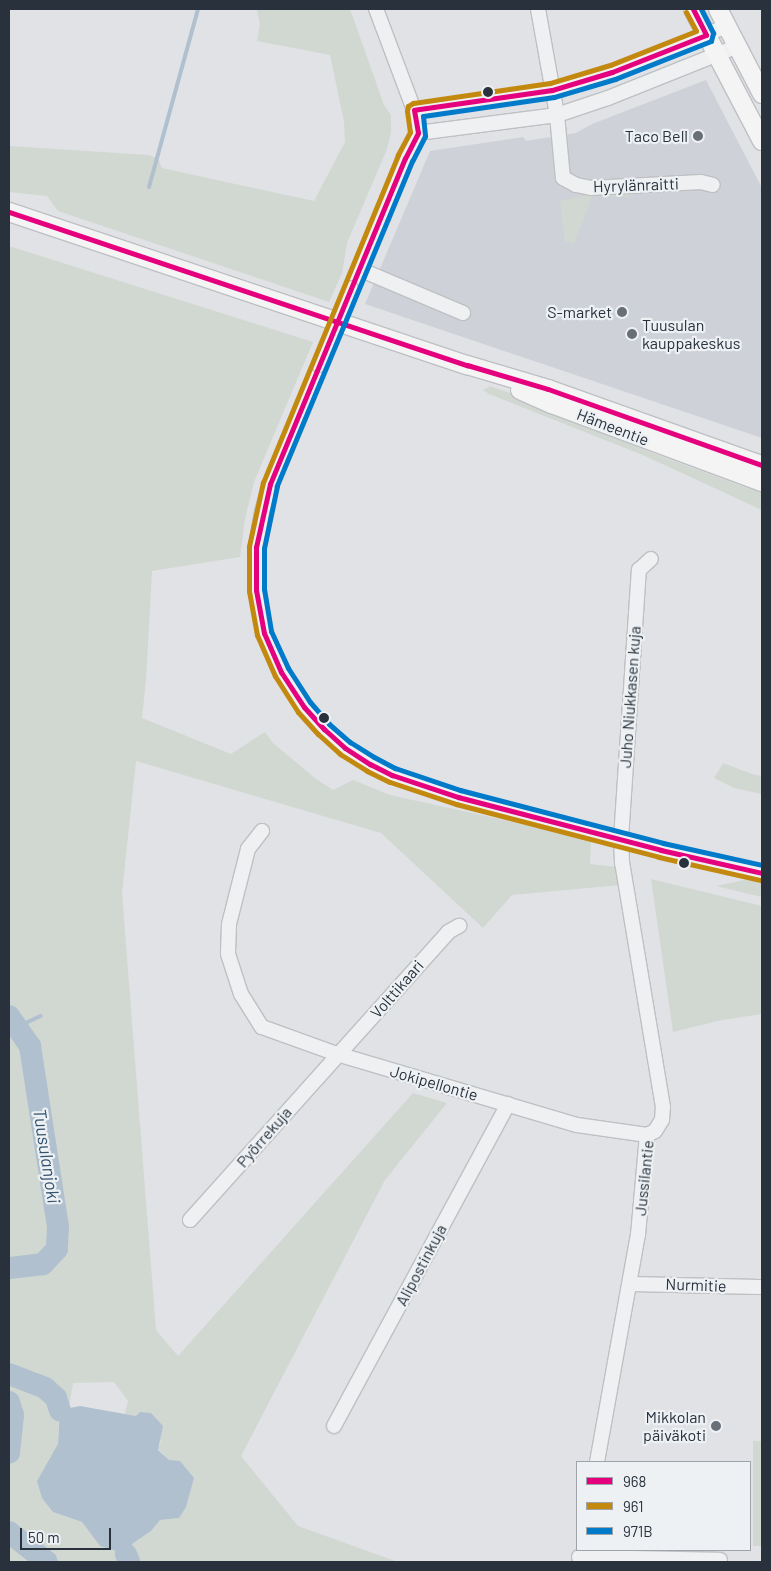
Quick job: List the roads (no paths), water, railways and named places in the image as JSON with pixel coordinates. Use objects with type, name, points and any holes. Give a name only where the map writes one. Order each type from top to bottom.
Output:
[{"type":"main road","points":[[693,9],[762,141]]},
{"type":"main road","points":[[718,9],[762,94]]},
{"type":"main road","name":"Hämeentie","points":[[9,212],[467,365],[548,389],[762,465]]},
{"type":"main road","name":"Hämeentie","points":[[467,365],[552,404],[762,482]]},
{"type":"street","points":[[376,9],[414,110],[418,133],[405,158],[358,269],[270,484],[262,512],[256,547],[256,590],[264,633],[281,672],[304,707],[324,729],[345,748],[392,775],[458,797],[762,873]]},
{"type":"street","points":[[538,9],[557,115]]},
{"type":"street","points":[[414,110],[552,90],[612,72],[727,26]]},
{"type":"street","points":[[418,133],[557,115],[608,98],[738,46]]},
{"type":"street","name":"Hyrylänraitti","points":[[557,115],[563,178],[576,185],[591,188],[701,182],[713,186]]},
{"type":"street","points":[[358,269],[463,313]]},
{"type":"street","name":"Juho Niukkasen kuja","points":[[621,839],[639,570],[651,559]]},
{"type":"street","name":"Jokipellontie","points":[[262,831],[248,849],[229,924],[228,954],[241,994],[256,1021],[262,1027],[337,1054],[576,1125],[647,1135]]},
{"type":"street","name":"Jussilantie","points":[[596,1461],[638,1235],[647,1135],[654,1131],[662,1120],[663,1107],[624,871],[621,839]]},
{"type":"street","name":"Volttikaari","points":[[337,1054],[349,1045],[448,932],[459,926]]},
{"type":"street","name":"Pyörrekuja","points":[[190,1220],[337,1054]]},
{"type":"street","name":"Alipostinkuja","points":[[334,1426],[508,1104]]},
{"type":"street","name":"Nurmitie","points":[[630,1284],[762,1287]]},
{"type":"street","points":[[579,1556],[720,1560]]},
{"type":"water","points":[[80,1406],[136,1416],[140,1412],[151,1413],[163,1426],[158,1450],[169,1460],[180,1461],[194,1478],[186,1507],[179,1518],[160,1520],[151,1531],[132,1544],[126,1554],[100,1546],[82,1522],[53,1512],[42,1498],[37,1481],[58,1444],[60,1410]]},
{"type":"waterway","points":[[149,187],[198,9]]},
{"type":"waterway","name":"Tuusulanjoki","points":[[9,1016],[30,1046],[58,1227],[57,1249],[43,1264],[9,1268]]},
{"type":"waterway","points":[[17,1027],[41,1016]]},
{"type":"waterway","points":[[9,1374],[45,1388],[56,1398],[60,1410]]},
{"type":"waterway","name":"Tuusulanjoki","points":[[9,1402],[13,1415],[9,1453]]},
{"type":"waterway","name":"Tuusulanjoki","points":[[9,1532],[47,1562]]},
{"type":"waterway","points":[[126,1554],[129,1562]]},
{"type":"place","name":"Taco Bell","points":[[698,136]]},
{"type":"place","name":"S-market","points":[[622,312]]},
{"type":"place","name":"Tuusulan kauppakeskus","points":[[632,334]]},
{"type":"place","name":"Mikkolan päiväkoti","points":[[716,1426]]}]
